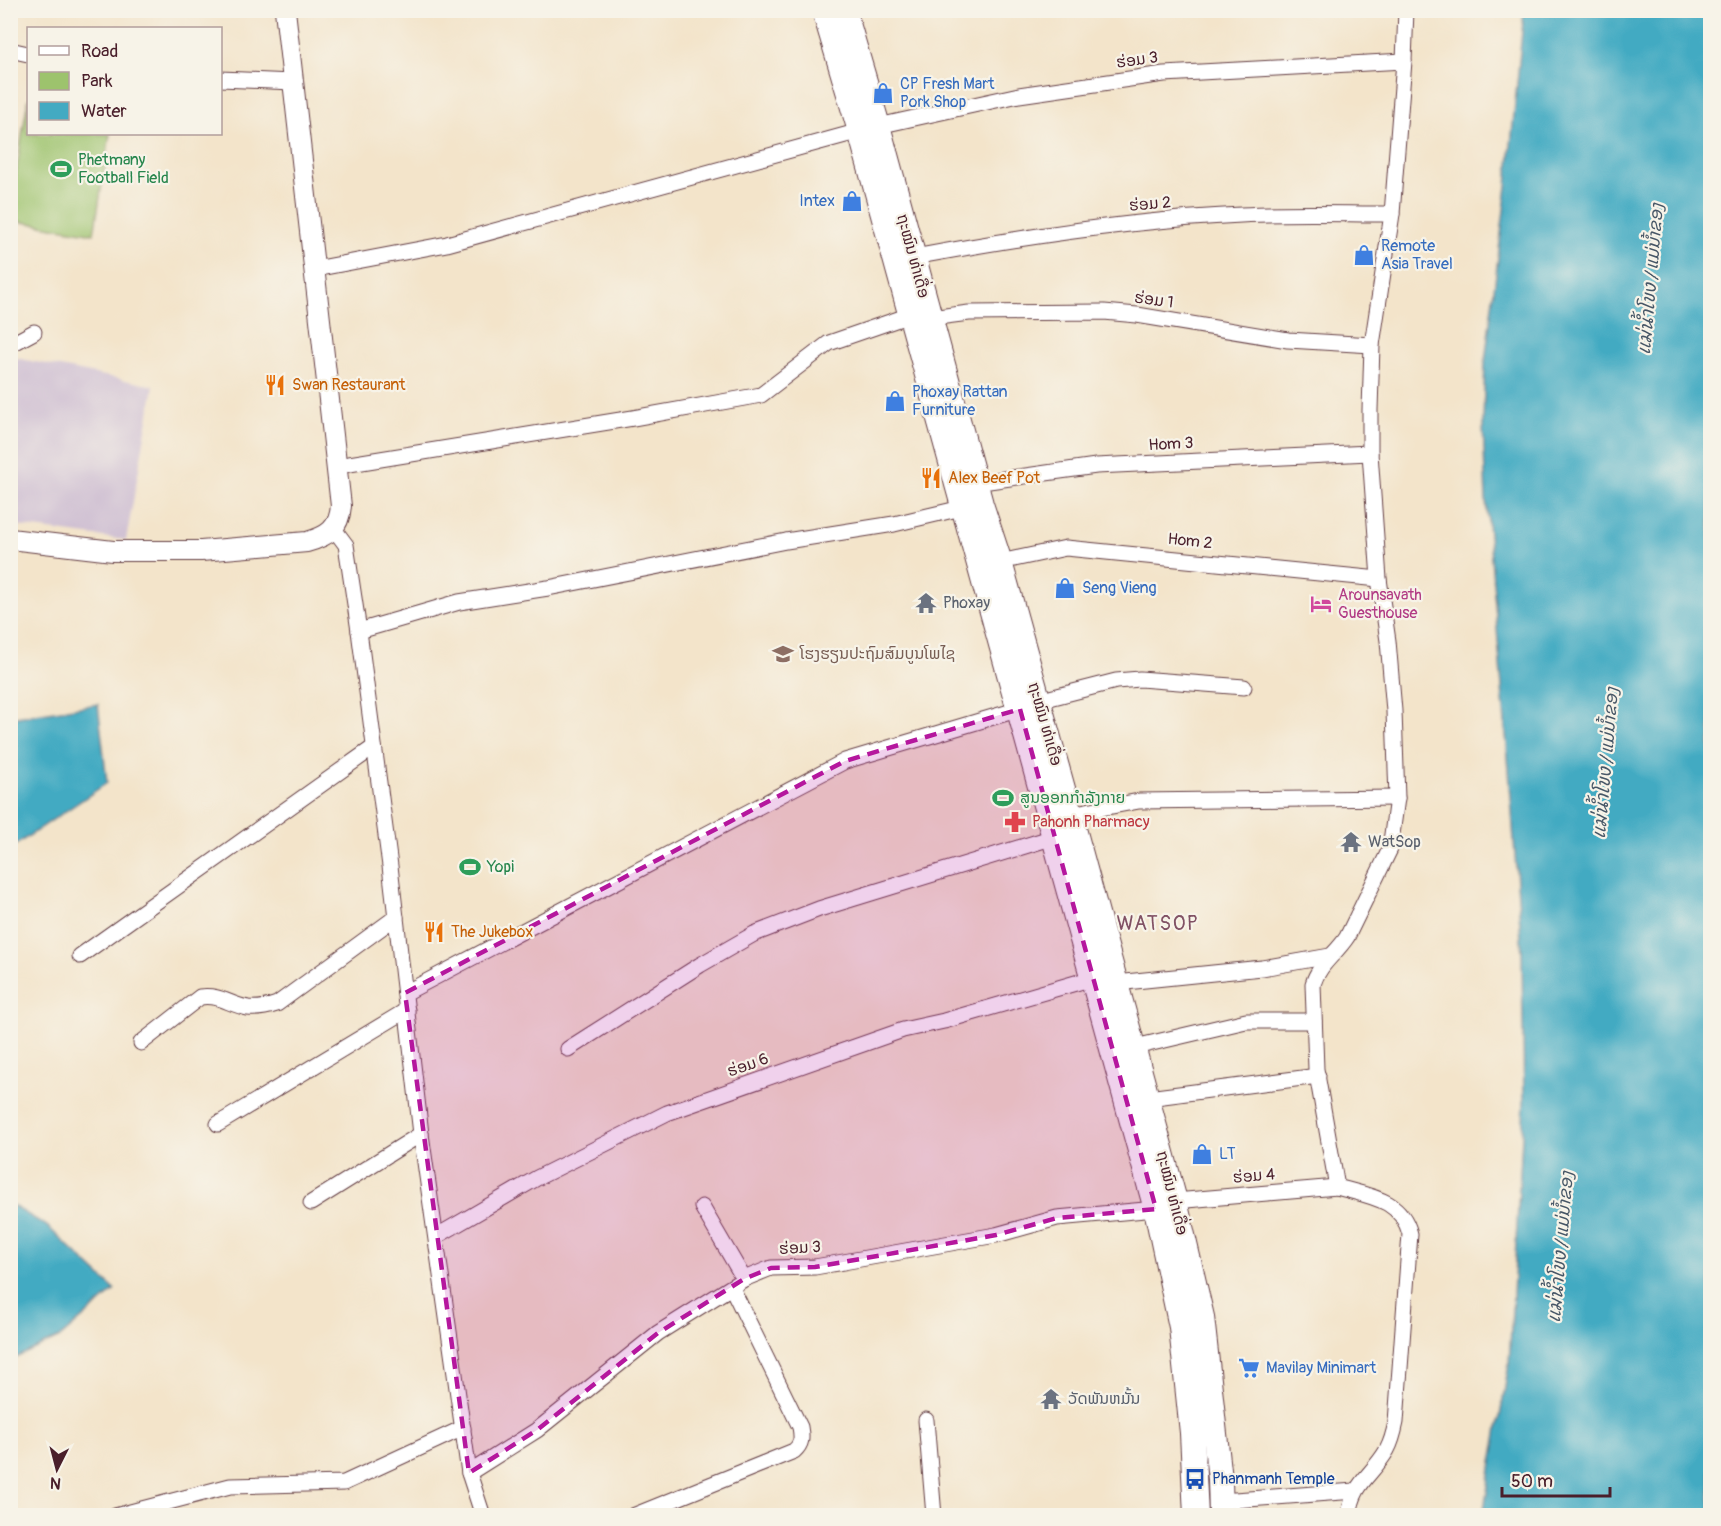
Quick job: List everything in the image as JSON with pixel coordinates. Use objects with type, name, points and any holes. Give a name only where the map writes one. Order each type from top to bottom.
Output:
[{"type":"main road","name":"ຖະໝົນ ທ່າເດື່ອ","points":[[824,10],[914,257],[920,316]]},
{"type":"main road","name":"ຖະໝົນ ທ່າເດື່ອ","points":[[844,10],[869,129],[920,316],[973,498],[1029,705],[1070,814],[1148,1098],[1166,1205],[1181,1327],[1192,1433],[1196,1515]]},
{"type":"main road","name":"ຖະໝົນ ທ່າເດື່ອ","points":[[973,498],[1000,562],[1054,837],[1093,978],[1202,1317],[1221,1508]]},
{"type":"street","points":[[10,539],[112,551],[201,551],[307,542],[321,538],[334,529],[340,517],[341,506],[285,10]]},
{"type":"street","points":[[1349,1515],[1355,1491],[1386,1450],[1396,1422],[1410,1234],[1407,1221],[1391,1205],[1382,1200],[1337,1187],[1318,1076],[1313,984],[1316,974],[1347,937],[1390,849],[1397,798],[1394,711],[1388,641],[1379,579],[1370,453],[1372,345],[1392,214],[1406,10]]},
{"type":"street","points":[[10,50],[27,54]]},
{"type":"street","name":"ຮ່ອມ 3","points":[[315,269],[447,244],[869,129],[1019,96],[1164,74],[1404,61]]},
{"type":"street","points":[[222,79],[293,82]]},
{"type":"street","name":"ຮ່ອມ 2","points":[[914,257],[975,245],[1101,227],[1241,215],[1392,214]]},
{"type":"street","name":"ຮ່ອມ 1","points":[[337,466],[633,418],[761,394],[829,343],[920,316],[969,313],[1104,312],[1137,315],[1288,340],[1372,345]]},
{"type":"street","points":[[10,345],[34,332]]},
{"type":"street","name":"Hom 3","points":[[359,631],[459,602],[548,588],[786,540],[894,524],[973,498],[1096,466],[1370,453]]},
{"type":"street","points":[[334,529],[346,545],[359,631],[421,1134],[469,1473],[483,1515]]},
{"type":"street","name":"Hom 2","points":[[1000,562],[1066,548],[1379,579]]},
{"type":"street","points":[[405,993],[845,761],[1029,705],[1124,680],[1140,679],[1244,687]]},
{"type":"street","points":[[80,956],[374,747]]},
{"type":"street","points":[[1070,814],[1138,801],[1397,798]]},
{"type":"street","points":[[568,1049],[700,965],[754,934],[819,909],[1054,837]]},
{"type":"street","points":[[141,1043],[200,997],[216,997],[246,1008],[277,1004],[396,917]]},
{"type":"street","points":[[1093,978],[1116,983],[1262,968],[1330,956]]},
{"type":"street","name":"ຮ່ອມ 6","points":[[436,1236],[537,1178],[667,1113],[903,1030],[944,1021],[1093,978]]},
{"type":"street","points":[[218,1124],[407,1010]]},
{"type":"street","points":[[1135,1047],[1246,1022],[1314,1021]]},
{"type":"street","points":[[1148,1098],[1318,1076]]},
{"type":"street","points":[[311,1203],[421,1134]]},
{"type":"street","name":"ຮ່ອມ 4","points":[[1166,1205],[1337,1187]]},
{"type":"street","name":"ຮ່ອມ 3","points":[[469,1473],[537,1430],[658,1333],[738,1283],[771,1268],[815,1267],[996,1235],[1057,1218],[1166,1205]]},
{"type":"street","points":[[633,1515],[794,1451],[800,1445],[802,1437],[800,1427],[738,1283],[702,1207]]},
{"type":"street","points":[[926,1420],[934,1515]]},
{"type":"street","points":[[115,1515],[230,1486],[344,1483],[463,1428]]},
{"type":"street","points":[[1221,1508],[1355,1491]]},
{"type":"highlighted area","points":[[1020,709],[1156,1209],[1057,1218],[996,1235],[815,1267],[771,1268],[744,1279],[658,1333],[537,1430],[469,1473],[405,993],[845,761]]},
{"type":"shaded area","points":[[11,357],[154,386],[126,540],[11,525]]},
{"type":"green space","name":"Phetmany Football Field","points":[[27,104],[27,135],[110,135],[94,234],[11,220],[11,205]]},
{"type":"water","name":"แม่น้ำโขง / ແມ່ນ້ຳຂອງ","points":[[1524,11],[1710,11],[1710,1515],[1483,1515],[1509,1364],[1524,1103],[1522,953],[1486,499],[1483,424],[1485,362],[1507,186]]},
{"type":"water","points":[[98,704],[107,783],[11,848],[11,718]]},
{"type":"water","points":[[10,1204],[47,1226],[115,1290],[62,1336],[11,1360]]},
{"type":"place","name":"CP Fresh Mart Pork Shop","points":[[883,93]]},
{"type":"place","name":"Phetmany Football Field","points":[[61,169]]},
{"type":"place","name":"Intex","points":[[852,201]]},
{"type":"place","name":"Remote Asia Travel","points":[[1364,255]]},
{"type":"place","name":"Swan Restaurant","points":[[275,385]]},
{"type":"place","name":"Phoxay Rattan Furniture","points":[[895,401]]},
{"type":"place","name":"Alex Beef Pot","points":[[931,478]]},
{"type":"place","name":"Seng Vieng","points":[[1065,588]]},
{"type":"place","name":"Phoxay","points":[[926,603]]},
{"type":"place","name":"Arounsavath Guesthouse","points":[[1321,604]]},
{"type":"place","name":"ໂຮງຮຽນປະຖົມສົມບູນໂພໄຊ","points":[[783,654]]},
{"type":"place","name":"ສູນອອກກຳລັງກາຍ","points":[[1003,798]]},
{"type":"place","name":"Pahonh Pharmacy","points":[[1015,822]]},
{"type":"place","name":"WatSop","points":[[1351,842]]},
{"type":"place","name":"Yopi","points":[[470,867]]},
{"type":"place","name":"The Jukebox","points":[[434,932]]},
{"type":"place","name":"LT","points":[[1202,1154]]},
{"type":"place","name":"Mavilay Minimart","points":[[1249,1368]]},
{"type":"place","name":"ວັດພັນຫມັ້ນ","points":[[1051,1399]]},
{"type":"place","name":"Phanmanh Temple","points":[[1195,1479]]},
{"type":"district","name":"WATSOP","points":[[1158,923]]}]
